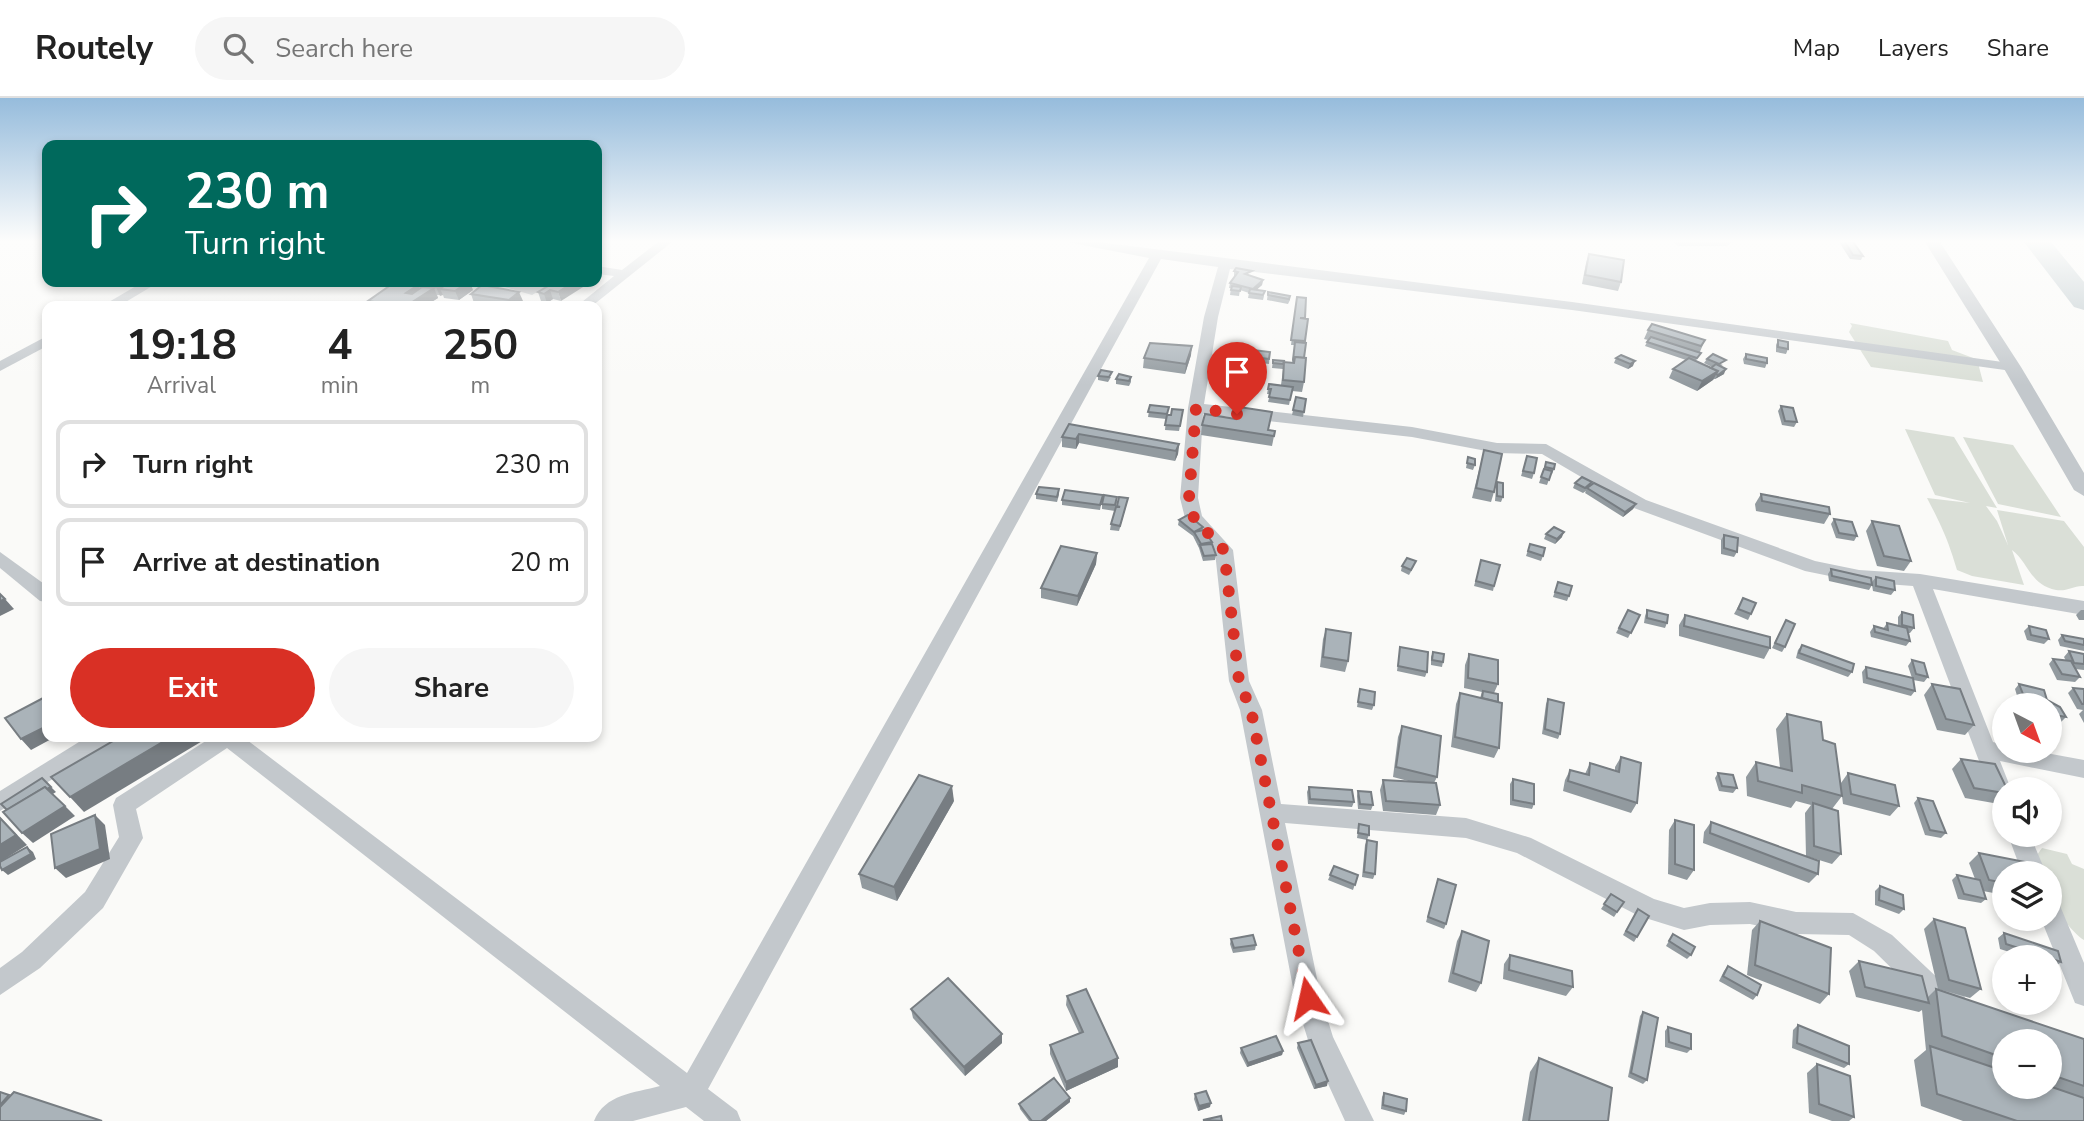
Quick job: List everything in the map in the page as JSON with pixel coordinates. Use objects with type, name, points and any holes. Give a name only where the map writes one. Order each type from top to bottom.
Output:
[{"type":"street","points":[[117,301],[138,290]]},
{"type":"street","points":[[590,301],[605,290]]},
{"type":"street","points":[[608,1121],[618,1111],[691,1092],[1137,290]]},
{"type":"street","points":[[1218,290],[1196,408],[1189,498],[1194,518],[1224,550],[1239,681],[1251,710],[1308,998],[1321,1040],[1360,1121]]},
{"type":"street","points":[[1439,290],[1574,306],[1870,350],[2012,367]]},
{"type":"street","points":[[1963,290],[2012,367],[2084,490]]},
{"type":"street","points":[[0,367],[42,343]]},
{"type":"street","points":[[1196,408],[1412,432],[1497,448],[1546,449],[1581,472],[1640,504],[1812,567],[1859,576],[1920,580],[2084,608]]},
{"type":"street","points":[[0,558],[42,592]]},
{"type":"street","points":[[1920,580],[1995,777]]},
{"type":"street","points":[[0,802],[96,742]]},
{"type":"street","points":[[0,983],[31,960],[94,900],[131,838],[124,806],[220,742]]},
{"type":"street","points":[[235,742],[727,1121]]},
{"type":"street","points":[[1983,749],[2084,769]]},
{"type":"street","points":[[1273,813],[1466,828],[1523,845],[1648,908],[1684,919],[1710,914],[1750,913],[1797,923],[1853,924],[1883,943],[1935,993],[1976,1011]]},
{"type":"street","points":[[2058,931],[2084,994]]},
{"type":"shaded area","points":[[1850,323],[1948,341],[1952,350],[1981,361],[1979,367],[1983,382],[1871,367],[1849,332],[1852,326]]},
{"type":"shaded area","points":[[1905,429],[1954,437],[1997,508],[1986,506],[1997,521],[2008,545],[1997,510],[2064,521],[2084,547],[2084,586],[2060,590],[2047,587],[2035,579],[2012,550],[2024,585],[1972,576],[1957,570],[1944,533],[1927,498],[1970,503],[1935,495]]},
{"type":"shaded area","points":[[1963,437],[2013,445],[2061,517],[1998,504]]},
{"type":"shaded area","points":[[2042,848],[2067,854],[2072,864],[2084,869],[2084,940],[2062,917],[2062,861],[2034,859]]},
{"type":"building","points":[[384,290],[411,290],[406,293],[412,294],[418,290],[431,290],[414,301],[368,301]]},
{"type":"building","points":[[476,290],[519,292],[509,300],[471,294]]},
{"type":"building","points":[[542,290],[562,290],[558,292],[550,290],[544,294],[538,292]]},
{"type":"building","points":[[1250,290],[1265,291],[1263,295],[1249,293]]},
{"type":"building","points":[[1268,292],[1290,296],[1289,299],[1268,295]]},
{"type":"building","points":[[1297,297],[1306,298],[1305,318],[1300,318],[1308,319],[1305,341],[1291,340]]},
{"type":"building","points":[[1652,324],[1705,340],[1701,346],[1648,330]]},
{"type":"building","points":[[1651,337],[1701,353],[1697,358],[1647,342]]},
{"type":"building","points":[[1778,340],[1788,342],[1788,349],[1778,347]]},
{"type":"building","points":[[1295,342],[1306,343],[1304,358],[1295,357],[1294,361],[1293,360]]},
{"type":"building","points":[[1150,343],[1192,346],[1186,364],[1144,358]]},
{"type":"building","points":[[1253,350],[1270,352],[1269,359],[1261,358],[1261,363],[1249,362]]},
{"type":"building","points":[[1713,354],[1726,360],[1719,364],[1707,359]]},
{"type":"building","points":[[1746,354],[1767,358],[1767,363],[1746,359]]},
{"type":"building","points":[[1621,355],[1635,361],[1630,364],[1616,358]]},
{"type":"building","points":[[1222,356],[1236,357],[1236,361],[1222,359]]},
{"type":"building","points":[[1295,357],[1306,358],[1304,382],[1283,380],[1284,362],[1294,363]]},
{"type":"building","points":[[1689,358],[1718,371],[1702,381],[1673,369]]},
{"type":"building","points":[[1273,360],[1284,361],[1283,364],[1273,363]]},
{"type":"building","points":[[1716,364],[1726,369],[1718,375],[1718,371],[1711,368]]},
{"type":"building","points":[[1101,370],[1112,372],[1109,377],[1098,376]]},
{"type":"building","points":[[1119,374],[1131,377],[1129,381],[1116,379]]},
{"type":"building","points":[[1269,384],[1293,387],[1290,400],[1269,397]]},
{"type":"building","points":[[1296,397],[1306,399],[1304,412],[1293,410]]},
{"type":"building","points":[[1150,405],[1169,407],[1167,414],[1148,412]]},
{"type":"building","points":[[1781,406],[1793,408],[1797,422],[1785,421]]},
{"type":"building","points":[[1239,407],[1272,412],[1268,430],[1275,431],[1274,436],[1202,425],[1205,414],[1236,419]]},
{"type":"building","points":[[1172,409],[1183,410],[1180,426],[1165,425],[1167,415],[1171,415]]},
{"type":"building","points":[[1069,424],[1179,444],[1176,451],[1079,434],[1076,439],[1062,437]]},
{"type":"building","points":[[1484,450],[1502,454],[1494,492],[1476,488]]},
{"type":"building","points":[[1527,456],[1537,458],[1534,473],[1523,471]]},
{"type":"building","points":[[1468,457],[1475,459],[1475,465],[1467,463]]},
{"type":"building","points":[[1546,462],[1555,464],[1554,469],[1545,467]]},
{"type":"building","points":[[1544,469],[1552,471],[1549,480],[1541,477]]},
{"type":"building","points":[[1582,477],[1592,482],[1585,488],[1575,483]]},
{"type":"building","points":[[1497,482],[1503,483],[1503,497],[1497,496]]},
{"type":"building","points":[[1594,483],[1636,504],[1625,512],[1587,488]]},
{"type":"building","points":[[1039,487],[1059,489],[1057,497],[1036,494]]},
{"type":"building","points":[[1065,490],[1103,495],[1100,505],[1062,500]]},
{"type":"building","points":[[1761,494],[1829,507],[1830,514],[1762,501]]},
{"type":"building","points":[[1104,495],[1117,497],[1115,505],[1102,504]]},
{"type":"building","points":[[1119,497],[1128,498],[1120,526],[1111,524],[1116,507],[1120,507],[1117,506]]},
{"type":"building","points":[[1188,515],[1203,527],[1194,532],[1179,520]]},
{"type":"building","points":[[1834,519],[1852,522],[1857,536],[1839,533]]},
{"type":"building","points":[[1872,521],[1899,526],[1911,561],[1884,556]]},
{"type":"building","points":[[1554,527],[1564,532],[1557,539],[1546,534]]},
{"type":"building","points":[[1204,530],[1212,542],[1201,544],[1194,532]]},
{"type":"building","points":[[1724,535],[1738,538],[1737,552],[1724,548]]},
{"type":"building","points":[[1212,544],[1216,555],[1204,556],[1200,545]]},
{"type":"building","points":[[1530,544],[1545,548],[1543,556],[1528,551]]},
{"type":"building","points":[[1061,546],[1097,553],[1078,596],[1041,588]]},
{"type":"building","points":[[1407,558],[1416,561],[1411,570],[1402,566]]},
{"type":"building","points":[[1481,560],[1500,565],[1494,586],[1476,581]]},
{"type":"building","points":[[1831,569],[1871,578],[1872,585],[1832,576]]},
{"type":"building","points":[[1876,577],[1894,581],[1895,590],[1876,586]]},
{"type":"building","points":[[1558,582],[1572,586],[1569,596],[1555,592]]},
{"type":"building","points":[[1743,598],[1756,603],[1751,614],[1738,609]]},
{"type":"building","points":[[1628,610],[1640,615],[1631,633],[1619,628]]},
{"type":"building","points":[[1647,610],[1668,615],[1667,623],[1647,618]]},
{"type":"building","points":[[1902,612],[1913,615],[1914,628],[1902,625]]},
{"type":"building","points":[[1685,615],[1770,637],[1770,648],[1684,626]]},
{"type":"building","points":[[1786,620],[1795,624],[1785,647],[1775,643]]},
{"type":"building","points":[[1887,623],[1907,628],[1910,641],[1875,632],[1874,626],[1888,630]]},
{"type":"building","points":[[2029,626],[2046,630],[2049,639],[2031,635]]},
{"type":"building","points":[[1326,629],[1351,633],[1348,661],[1323,657]]},
{"type":"building","points":[[2062,635],[2084,639],[2084,645],[2065,641]]},
{"type":"building","points":[[1802,645],[1854,664],[1852,672],[1799,653]]},
{"type":"building","points":[[1400,647],[1428,652],[1427,672],[1398,666]]},
{"type":"building","points":[[2069,651],[2084,654],[2084,664],[2074,663]]},
{"type":"building","points":[[1433,652],[1444,654],[1443,662],[1432,660]]},
{"type":"building","points":[[1469,654],[1498,660],[1498,684],[1468,678]]},
{"type":"building","points":[[2053,659],[2071,661],[2080,677],[2062,674]]},
{"type":"building","points":[[1912,660],[1924,663],[1928,677],[1916,674]]},
{"type":"building","points":[[1866,667],[1913,678],[1915,691],[1867,678]]},
{"type":"building","points":[[1932,684],[1960,689],[1974,725],[1946,719]]},
{"type":"building","points":[[2019,684],[2044,690],[2045,693],[2023,693]]},
{"type":"building","points":[[2073,688],[2084,689],[2084,704],[2082,704]]},
{"type":"building","points":[[1360,689],[1375,692],[1374,705],[1358,702]]},
{"type":"building","points":[[1483,691],[1498,694],[1498,702],[1482,698]]},
{"type":"building","points":[[1460,693],[1502,703],[1499,748],[1455,737]]},
{"type":"building","points":[[42,699],[42,728],[21,739],[5,718]]},
{"type":"building","points":[[1548,699],[1564,703],[1560,734],[1545,729]]},
{"type":"building","points":[[1787,714],[1821,722],[1823,740],[1835,744],[1842,796],[1802,785],[1802,793],[1758,781],[1756,762],[1792,771]]},
{"type":"building","points":[[1402,726],[1441,736],[1437,777],[1396,767]]},
{"type":"building","points":[[111,742],[163,742],[70,797],[51,777]]},
{"type":"building","points":[[1621,757],[1641,763],[1637,803],[1568,781],[1570,770],[1589,775],[1590,763],[1619,772]]},
{"type":"building","points":[[1961,759],[1995,764],[2001,777],[1992,777],[1992,791],[1974,788]]},
{"type":"building","points":[[1718,773],[1733,775],[1737,788],[1722,786]]},
{"type":"building","points":[[1848,773],[1895,785],[1899,806],[1851,794]]},
{"type":"building","points":[[919,775],[952,786],[894,887],[859,874]]},
{"type":"building","points":[[42,778],[51,787],[45,787],[7,810],[1,804]]},
{"type":"building","points":[[1513,779],[1534,784],[1534,804],[1513,800]]},
{"type":"building","points":[[1383,780],[1436,783],[1440,805],[1386,801]]},
{"type":"building","points":[[45,787],[65,806],[22,833],[3,812]]},
{"type":"building","points":[[1309,787],[1352,790],[1354,802],[1310,799]]},
{"type":"building","points":[[1358,791],[1371,792],[1373,805],[1360,804]]},
{"type":"building","points":[[1918,798],[1933,801],[1946,833],[1930,830]]},
{"type":"building","points":[[1813,803],[1838,811],[1841,854],[1814,846]]},
{"type":"building","points":[[95,815],[100,849],[55,868],[51,834]]},
{"type":"building","points":[[0,818],[16,835],[0,845]]},
{"type":"building","points":[[1675,820],[1694,825],[1694,870],[1675,864]]},
{"type":"building","points":[[1711,822],[1819,861],[1818,874],[1710,833]]},
{"type":"building","points":[[1359,824],[1369,826],[1369,835],[1358,833]]},
{"type":"building","points":[[1367,840],[1377,842],[1375,874],[1364,872]]},
{"type":"building","points":[[27,847],[31,854],[2,870],[0,862]]},
{"type":"building","points":[[1979,853],[2020,861],[1992,861],[1992,881],[1989,880]]},
{"type":"building","points":[[1334,866],[1358,875],[1355,885],[1330,875]]},
{"type":"building","points":[[1957,875],[1980,880],[1986,899],[1964,894]]},
{"type":"building","points":[[1438,879],[1456,885],[1446,924],[1428,917]]},
{"type":"building","points":[[1880,886],[1903,895],[1904,909],[1879,900]]},
{"type":"building","points":[[1611,894],[1624,902],[1617,912],[1604,904]]},
{"type":"building","points":[[1638,909],[1649,916],[1637,937],[1626,931]]},
{"type":"building","points":[[1934,919],[1965,928],[1981,989],[1949,980]]},
{"type":"building","points":[[1760,921],[1831,948],[1829,994],[1755,965]]},
{"type":"building","points":[[1462,931],[1489,941],[1481,983],[1453,973]]},
{"type":"building","points":[[2004,933],[2040,945],[2009,945],[2006,944]]},
{"type":"building","points":[[1673,934],[1695,947],[1691,955],[1669,941]]},
{"type":"building","points":[[1253,935],[1256,945],[1234,948],[1231,939]]},
{"type":"building","points":[[1510,955],[1572,971],[1573,987],[1509,970]]},
{"type":"building","points":[[1859,961],[1922,976],[1929,1003],[1865,987]]},
{"type":"building","points":[[1728,966],[1761,985],[1757,995],[1723,976]]},
{"type":"building","points":[[948,978],[1002,1034],[964,1067],[911,1009]]},
{"type":"building","points":[[1086,989],[1118,1058],[1066,1082],[1050,1045],[1083,1032],[1067,996]]},
{"type":"building","points":[[1936,989],[1992,1008],[1992,1015],[2013,1015],[2054,1029],[1992,1029],[1992,1054],[1942,1036]]},
{"type":"building","points":[[1643,1012],[1658,1018],[1647,1080],[1631,1073]]},
{"type":"building","points":[[1798,1025],[1849,1046],[1849,1064],[1797,1043]]},
{"type":"building","points":[[1668,1027],[1691,1034],[1691,1049],[1669,1042]]},
{"type":"building","points":[[2062,1032],[2084,1039],[2084,1086],[2062,1078]]},
{"type":"building","points":[[1276,1036],[1283,1051],[1248,1063],[1241,1048]]},
{"type":"building","points":[[1311,1040],[1328,1081],[1316,1085],[1298,1043]]},
{"type":"building","points":[[1930,1046],[1992,1067],[1992,1099],[2062,1099],[2062,1090],[2084,1098],[2084,1121],[2017,1121],[1937,1094]]},
{"type":"building","points":[[1539,1058],[1612,1088],[1608,1121],[1529,1121]]},
{"type":"building","points":[[1817,1064],[1850,1076],[1854,1117],[1819,1104]]},
{"type":"building","points":[[1054,1078],[1070,1098],[1041,1121],[1032,1121],[1019,1104]]},
{"type":"building","points":[[1206,1091],[1211,1103],[1199,1106],[1195,1094]]},
{"type":"building","points":[[0,1092],[9,1095],[0,1105]]},
{"type":"building","points":[[14,1092],[102,1121],[0,1121],[0,1107]]},
{"type":"building","points":[[1384,1093],[1407,1099],[1406,1111],[1383,1105]]},
{"type":"building","points":[[1221,1116],[1222,1121],[1203,1120]]},
{"type":"waterway","points":[[2075,290],[2084,301]]},
{"type":"route","points":[[1237,414],[1196,408],[1189,498],[1194,518],[1211,533],[1224,550],[1239,681],[1251,710],[1308,998]]}]
